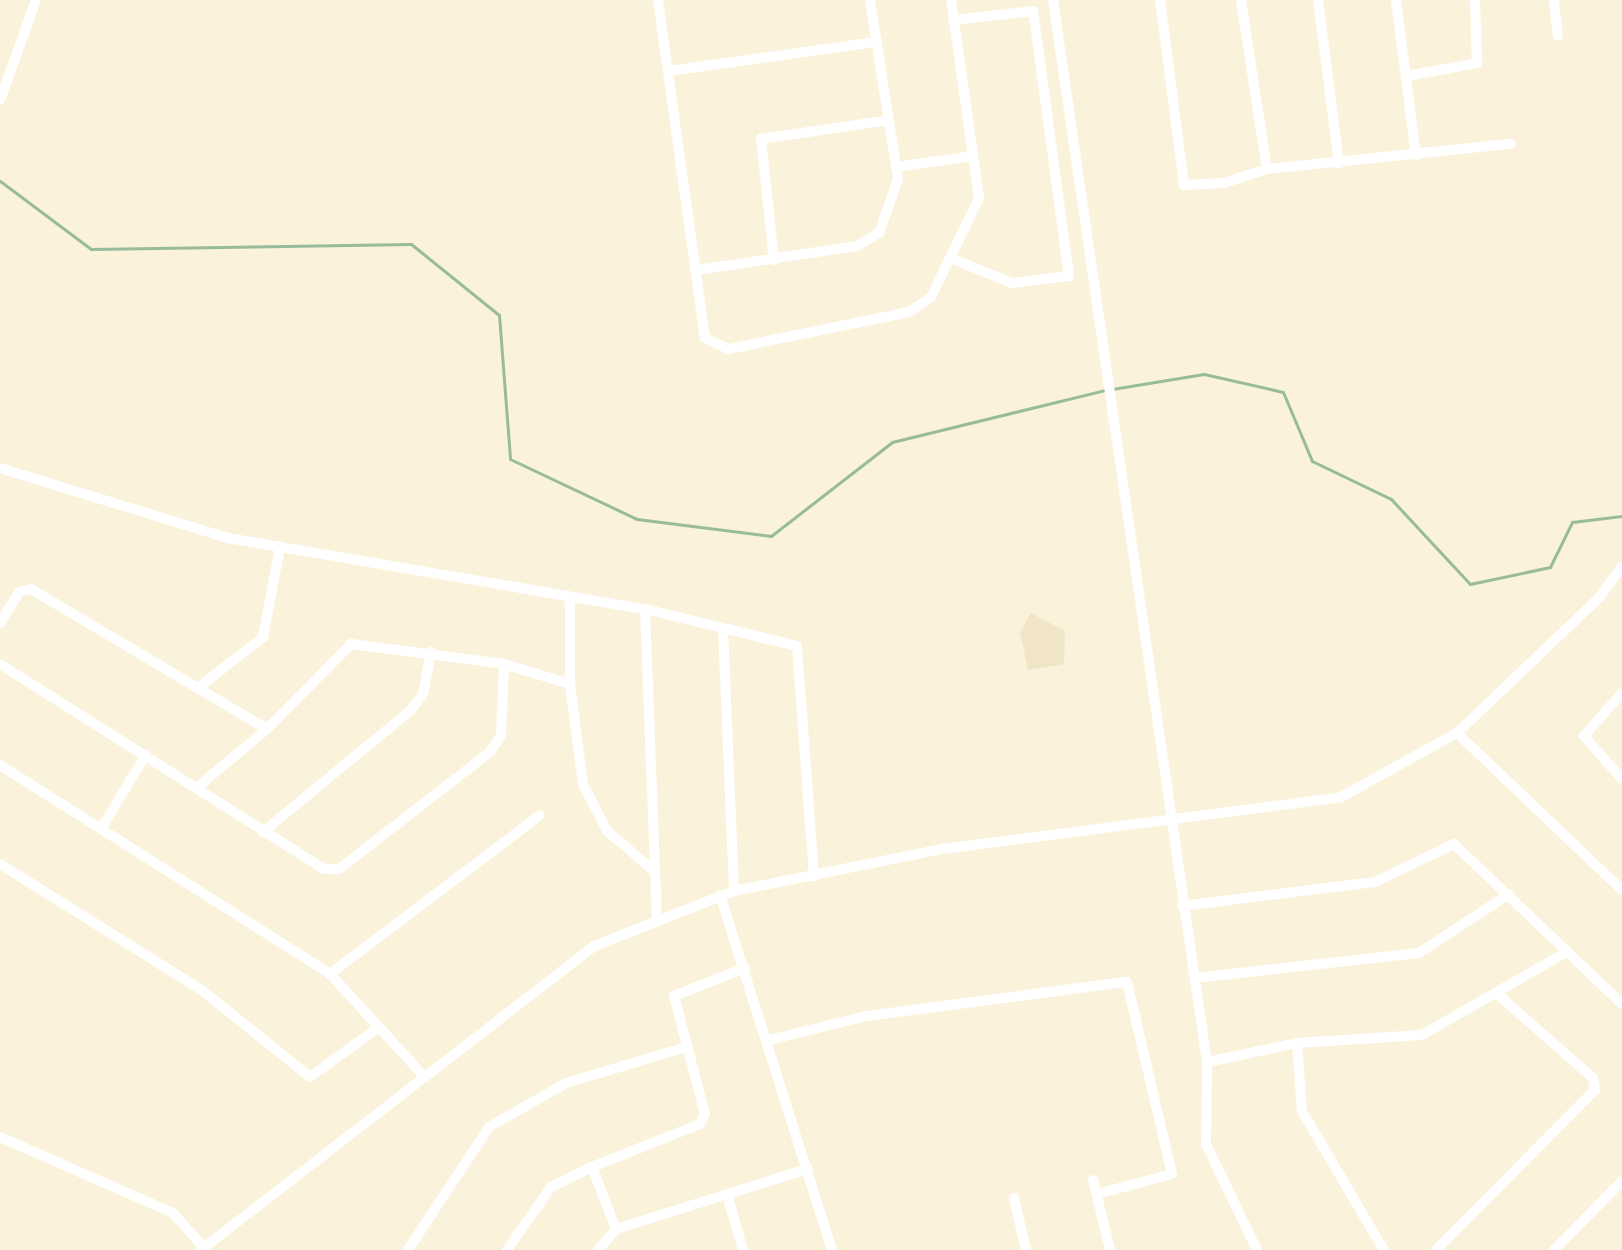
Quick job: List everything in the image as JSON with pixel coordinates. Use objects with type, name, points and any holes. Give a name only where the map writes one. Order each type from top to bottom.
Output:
[{"type":"street","points":[[0,100],[36,0]]},
{"type":"street","points":[[658,0],[705,338],[729,349],[909,312],[931,297],[953,259],[979,198],[951,0]]},
{"type":"street","points":[[697,270],[774,260],[871,240],[894,202],[896,167],[870,0]]},
{"type":"street","points":[[1053,0],[1207,1062],[1206,1144],[1257,1250]]},
{"type":"street","points":[[1160,0],[1184,185],[1224,183],[1267,169],[1511,144]]},
{"type":"street","points":[[1241,0],[1267,169]]},
{"type":"street","points":[[1318,0],[1339,164]]},
{"type":"street","points":[[1396,0],[1416,156]]},
{"type":"street","points":[[1407,76],[1477,63],[1475,0]]},
{"type":"street","points":[[1554,0],[1558,36]]},
{"type":"street","points":[[954,20],[1033,11],[1069,276]]},
{"type":"street","points":[[669,71],[875,42]]},
{"type":"street","points":[[774,260],[757,154],[761,139],[889,120]]},
{"type":"street","points":[[896,167],[973,156]]},
{"type":"street","points":[[953,259],[1012,283],[1092,275]]},
{"type":"street","points":[[0,468],[280,547],[645,609],[797,646],[802,654],[814,876]]},
{"type":"street","points":[[198,688],[263,637],[280,547]]},
{"type":"street","points":[[0,1137],[173,1213],[203,1249],[421,1073],[594,946],[657,917],[734,891],[1171,817],[1341,797],[1457,733],[1599,598],[1622,566]]},
{"type":"street","points":[[0,623],[19,592],[31,589],[267,729]]},
{"type":"street","points":[[570,598],[570,684],[583,784],[607,831],[653,870]]},
{"type":"street","points":[[645,609],[657,917]]},
{"type":"street","points":[[723,628],[734,891]]},
{"type":"street","points":[[200,785],[267,729],[351,644],[431,652],[504,664],[570,684]]},
{"type":"street","points":[[263,832],[411,710],[423,694],[431,652]]},
{"type":"street","points":[[0,664],[200,785],[263,832],[324,869],[339,869],[497,746],[504,664]]},
{"type":"street","points":[[1622,693],[1584,736],[1622,779]]},
{"type":"street","points":[[1457,733],[1622,890]]},
{"type":"street","points":[[101,829],[146,754]]},
{"type":"street","points":[[1,769],[330,974],[421,1073]]},
{"type":"street","points":[[330,974],[540,815]]},
{"type":"street","points":[[1182,906],[1375,882],[1448,843],[1509,894],[1622,1004]]},
{"type":"street","points":[[0,864],[203,991],[310,1077],[379,1027]]},
{"type":"street","points":[[1195,978],[1419,953],[1509,894]]},
{"type":"street","points":[[720,895],[769,1040],[832,1250]]},
{"type":"street","points":[[1207,1062],[1297,1043],[1422,1035],[1568,951]]},
{"type":"street","points":[[507,1250],[551,1187],[592,1167],[700,1124],[705,1114],[674,996],[745,968]]},
{"type":"street","points":[[769,1040],[867,1016],[1127,982],[1172,1174],[1097,1194]]},
{"type":"street","points":[[1436,1250],[1595,1090],[1593,1078],[1496,993]]},
{"type":"street","points":[[1297,1043],[1302,1111],[1384,1250]]},
{"type":"street","points":[[408,1250],[489,1127],[566,1083],[687,1047]]},
{"type":"street","points":[[592,1167],[616,1229]]},
{"type":"street","points":[[598,1250],[616,1229],[728,1198],[808,1169]]},
{"type":"street","points":[[1093,1180],[1110,1250]]},
{"type":"street","points":[[1554,1250],[1622,1181]]},
{"type":"street","points":[[728,1198],[743,1250]]},
{"type":"street","points":[[1014,1198],[1026,1250]]},
{"type":"shaded area","points":[[1031,613],[1065,631],[1064,664],[1028,670],[1020,632]]},
{"type":"waterway","points":[[0,181],[91,249],[411,244],[499,315],[510,459],[637,519],[771,536],[892,442],[1105,390]]},
{"type":"waterway","points":[[1112,389],[1204,374],[1283,392],[1312,461],[1391,499],[1470,584],[1550,567],[1572,522],[1622,516]]}]
